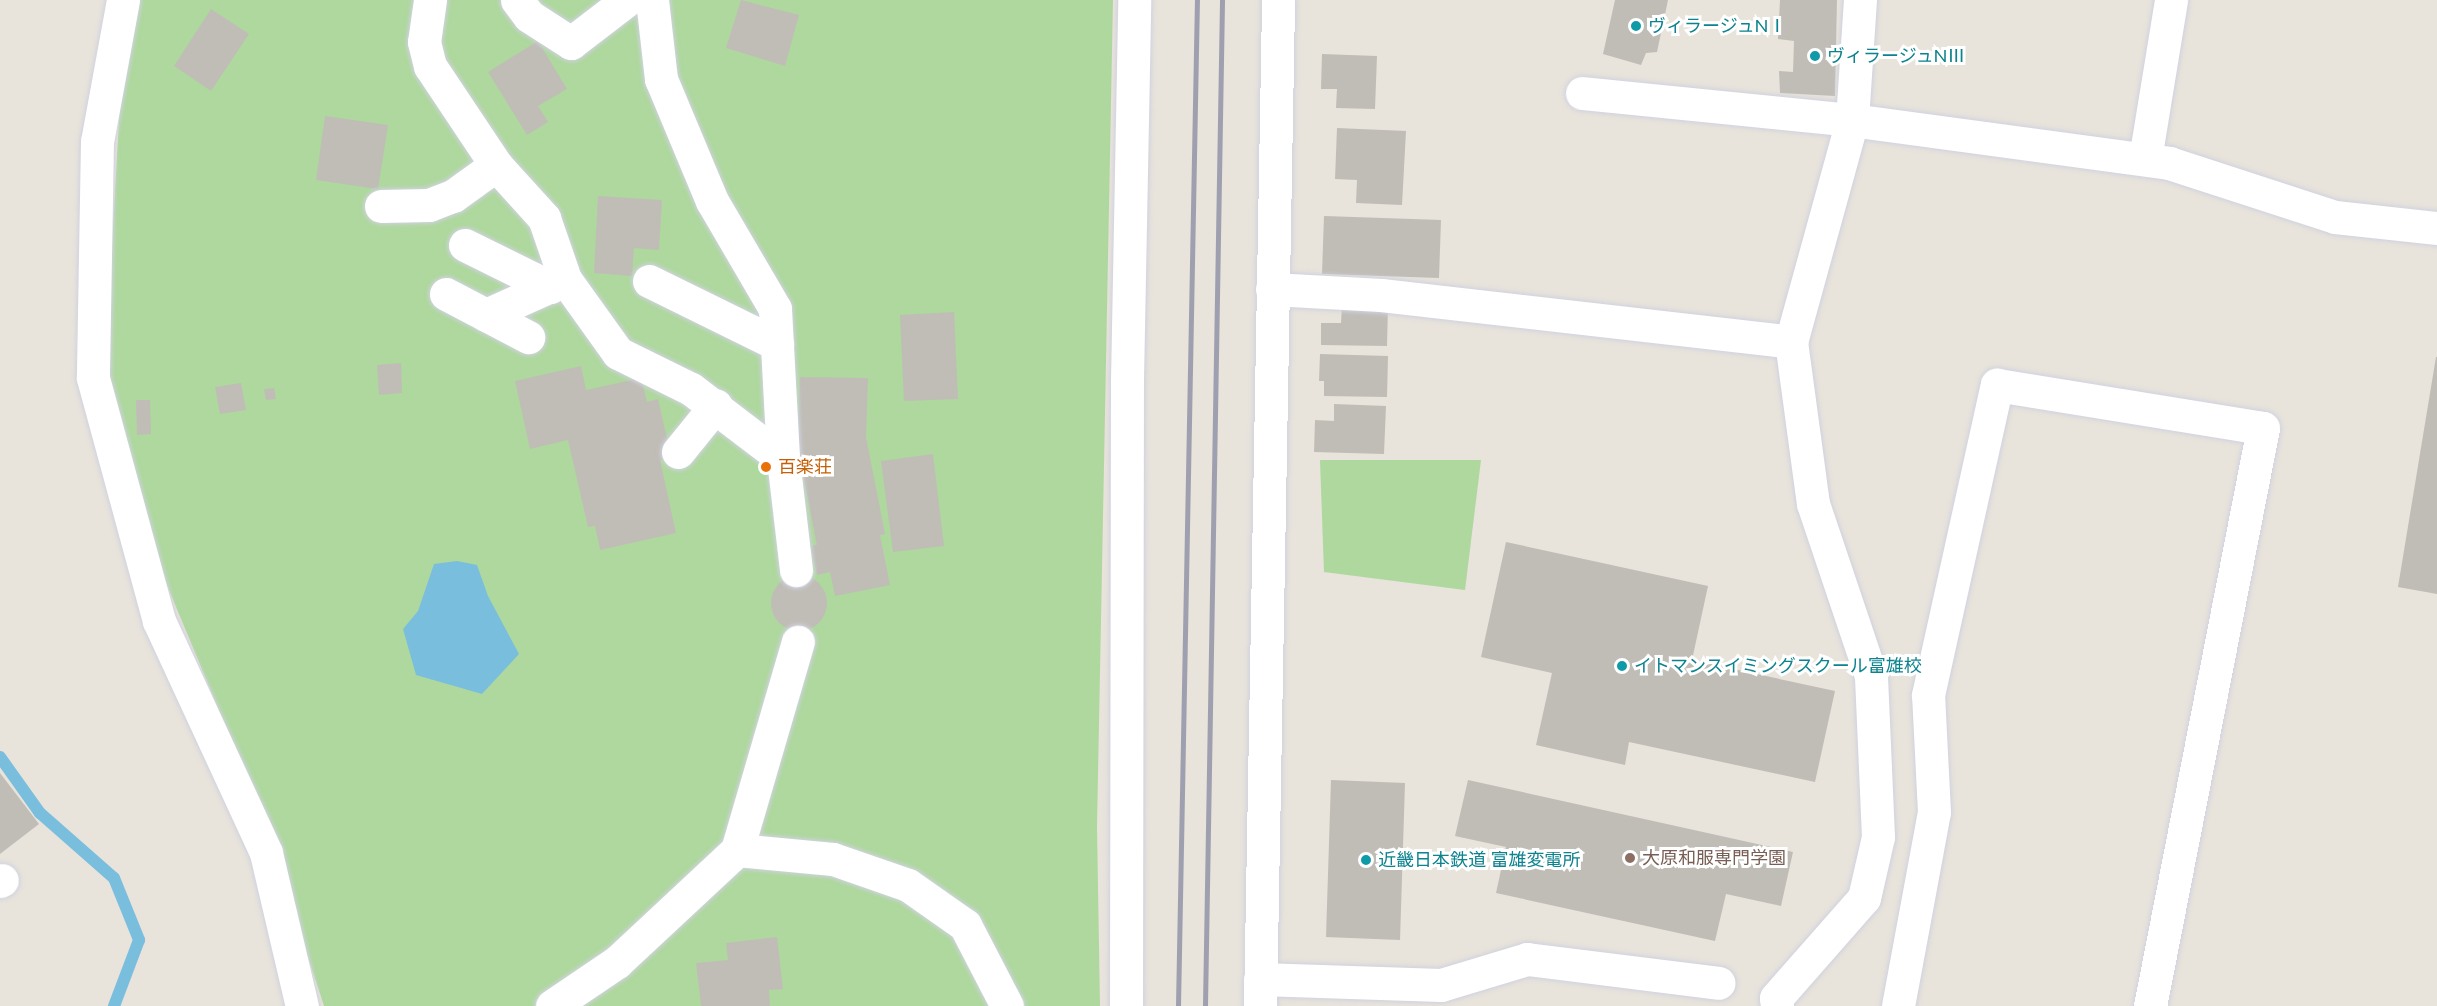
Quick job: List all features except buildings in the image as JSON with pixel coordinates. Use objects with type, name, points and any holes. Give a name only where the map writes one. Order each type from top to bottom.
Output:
[{"type":"street","points":[[123,0],[97,141],[93,378],[159,621],[266,853],[302,1006]]},
{"type":"street","points":[[430,0],[424,42],[430,66],[496,165],[544,218],[558,283]]},
{"type":"street","points":[[517,0],[529,16],[571,43],[627,0]]},
{"type":"street","points":[[652,0],[661,79],[712,201],[775,309],[783,459],[796,570]]},
{"type":"street","points":[[1126,1006],[1126,380],[1134,0]]},
{"type":"street","points":[[1278,0],[1260,993],[1441,985],[1527,958],[1719,983]]},
{"type":"street","points":[[1777,1006],[1776,998],[1864,898],[1878,837],[1871,676],[1813,504],[1791,342],[1852,120],[1860,0]]},
{"type":"street","points":[[2145,159],[2171,0]]},
{"type":"street","points":[[1582,93],[1852,120],[2145,159],[2169,163],[2335,217],[2437,228]]},
{"type":"street","points":[[381,206],[429,205],[453,196],[496,165]]},
{"type":"street","points":[[465,245],[558,283],[618,353],[691,388],[716,405],[783,459]]},
{"type":"street","points":[[649,281],[777,344]]},
{"type":"street","points":[[486,315],[558,283]]},
{"type":"street","points":[[1272,288],[1392,296],[1791,342]]},
{"type":"street","points":[[446,294],[528,338]]},
{"type":"street","points":[[1898,1006],[1934,812],[1928,695],[1997,385],[2263,428],[2150,1006]]},
{"type":"street","points":[[678,452],[716,405]]},
{"type":"street","points":[[552,1006],[617,962],[737,850],[798,642]]},
{"type":"street","points":[[737,850],[833,860],[908,885],[965,925],[1007,1006]]},
{"type":"green space","points":[[137,0],[1113,0],[1097,827],[1100,1006],[324,1006],[258,804],[139,518],[110,405],[108,317],[122,66]]},
{"type":"green space","points":[[1320,460],[1481,460],[1465,590],[1324,572]]},
{"type":"water","points":[[457,561],[477,565],[488,596],[519,654],[482,694],[416,675],[403,629],[418,611],[434,564]]},
{"type":"waterway","points":[[0,757],[40,813],[114,878],[139,940],[114,1006]]},
{"type":"railway","points":[[1178,1006],[1197,0]]},
{"type":"railway","points":[[1205,1006],[1222,0]]},
{"type":"place","name":"ヴィラージュNⅠ","points":[[1636,26]]},
{"type":"place","name":"ヴィラージュNⅢ","points":[[1815,56]]},
{"type":"place","name":"百楽荘","points":[[766,467]]},
{"type":"place","name":"イトマンスイミングスクール富雄校","points":[[1622,666]]},
{"type":"place","name":"大原和服専門学園","points":[[1630,858]]},
{"type":"place","name":"近畿日本鉄道 富雄変電所","points":[[1366,860]]}]
